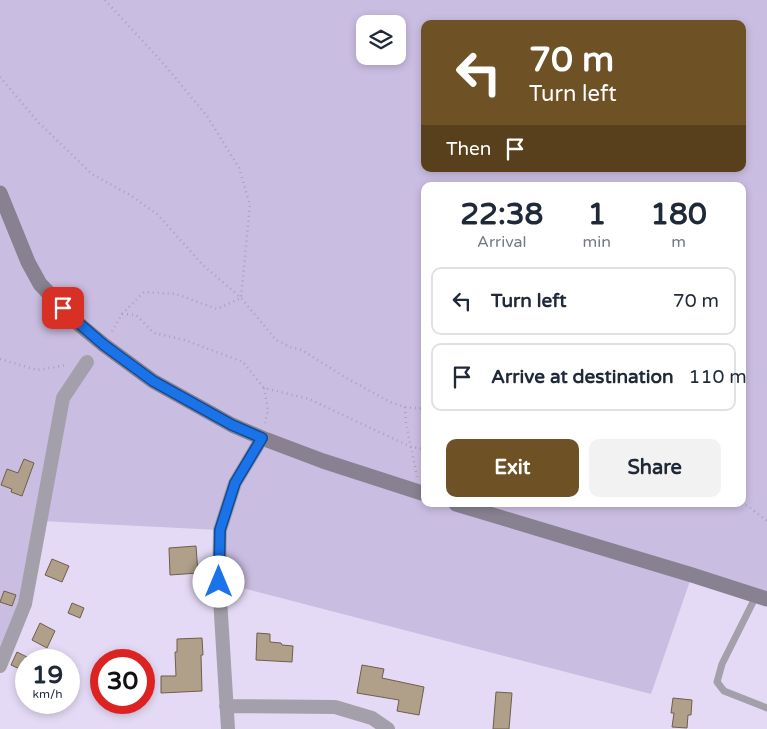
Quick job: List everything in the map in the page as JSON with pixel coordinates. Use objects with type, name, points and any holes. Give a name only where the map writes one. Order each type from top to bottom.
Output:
[{"type":"street","points":[[0,193],[28,262],[40,284],[75,320],[104,345],[153,381],[232,425],[262,438],[323,461],[421,493]]},
{"type":"street","points":[[0,666],[25,604],[63,398],[87,362]]},
{"type":"street","points":[[228,729],[219,582],[220,530],[235,483],[262,438]]},
{"type":"street","points":[[466,507],[692,575],[761,598]]},
{"type":"street","points":[[226,706],[335,707],[372,718],[388,729]]},
{"type":"lane","points":[[761,598],[722,664],[717,682],[724,691],[767,708]]},
{"type":"path","points":[[105,0],[163,62],[207,116],[239,168],[250,205],[241,298]]},
{"type":"path","points":[[0,77],[39,123],[92,174],[130,195],[156,214],[203,265],[241,298],[276,340],[290,347],[302,350],[342,376],[390,402],[405,408],[421,409]]},
{"type":"path","points":[[104,345],[122,314],[144,292],[176,294],[217,309],[241,298]]},
{"type":"path","points":[[122,314],[136,316],[154,333],[185,340],[242,362],[264,388],[268,410],[262,438]]},
{"type":"path","points":[[0,359],[37,370],[87,362]]},
{"type":"path","points":[[264,388],[309,399],[411,447],[421,448]]},
{"type":"path","points":[[405,408],[406,423],[421,489]]},
{"type":"path","points":[[746,505],[767,521]]},
{"type":"shaded area","points":[[0,0],[767,0],[767,599],[692,575],[651,694],[219,582],[219,530],[40,521],[25,604],[0,666]]},
{"type":"building","points":[[24,459],[34,463],[22,496],[11,492],[12,489],[1,485],[7,469],[18,473]]},
{"type":"building","points":[[196,546],[198,573],[170,575],[169,548]]},
{"type":"building","points":[[52,559],[69,566],[62,582],[45,575]]},
{"type":"building","points":[[4,591],[16,595],[12,606],[0,602]]},
{"type":"building","points":[[72,603],[84,608],[80,618],[68,613]]},
{"type":"building","points":[[40,623],[55,631],[47,648],[32,640]]},
{"type":"building","points":[[257,633],[270,634],[270,642],[293,646],[292,662],[256,660]]},
{"type":"building","points":[[202,638],[202,691],[161,693],[161,676],[176,676],[175,652],[177,652],[177,639]]},
{"type":"building","points":[[15,656],[15,667],[11,665]]},
{"type":"building","points":[[362,665],[384,669],[382,678],[424,687],[419,715],[397,711],[399,700],[357,693]]},
{"type":"building","points":[[496,692],[512,693],[509,729],[493,729]]},
{"type":"building","points":[[673,698],[692,700],[691,715],[688,715],[687,728],[672,727],[674,713],[671,713]]},
{"type":"route","points":[[63,308],[104,345],[153,381],[232,425],[262,438],[235,483],[220,530],[219,582]]}]
